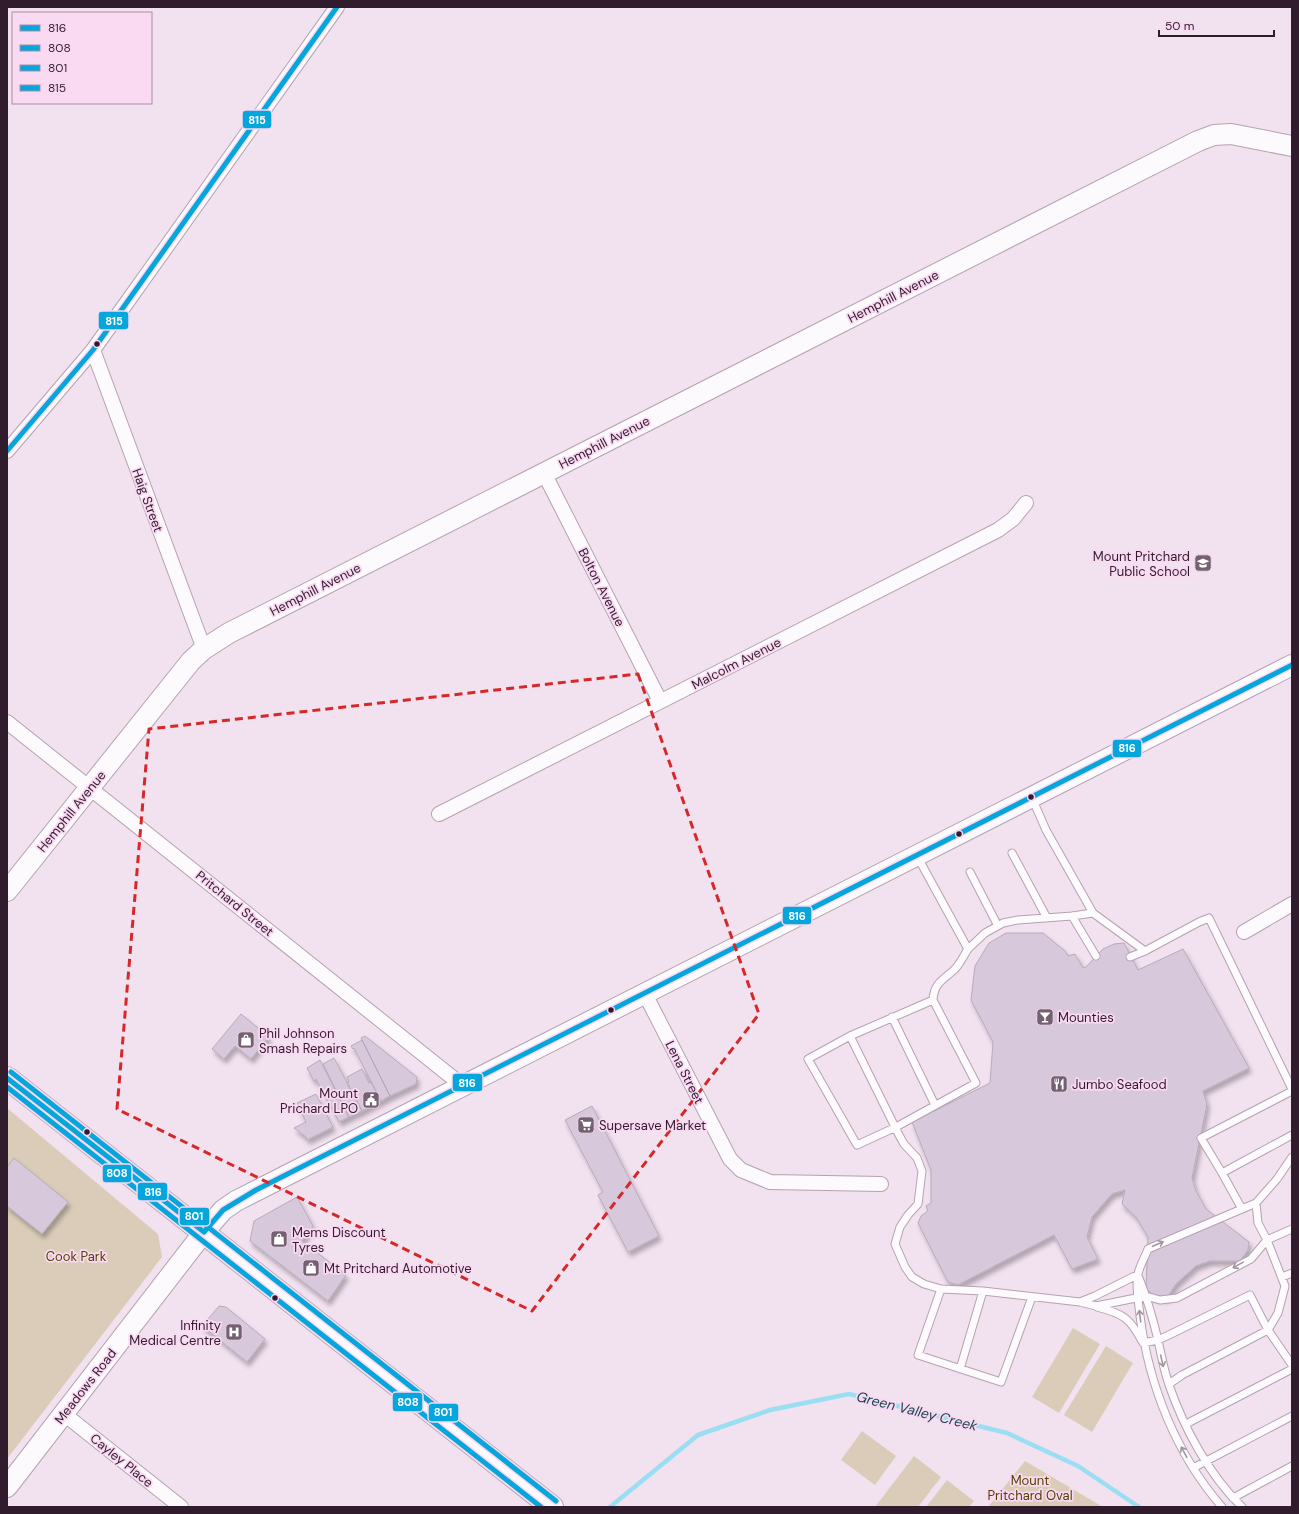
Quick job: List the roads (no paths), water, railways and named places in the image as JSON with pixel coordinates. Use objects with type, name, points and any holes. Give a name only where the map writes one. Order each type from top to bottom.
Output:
[{"type":"main road","name":"Hemphill Avenue","points":[[7,891],[191,661],[204,649],[236,629],[1198,141],[1214,135],[1231,134],[1292,146]]},
{"type":"main road","name":"Meadows Road","points":[[7,1487],[204,1232],[223,1210],[463,1086],[1292,665]]},
{"type":"main road","points":[[7,1078],[204,1232],[541,1504]]},
{"type":"street","points":[[9,446],[93,350],[337,7]]},
{"type":"street","name":"Haig Street","points":[[93,350],[204,649]]},
{"type":"street","name":"Bolton Avenue","points":[[544,473],[660,701]]},
{"type":"street","name":"Malcolm Avenue","points":[[439,814],[998,530],[1013,519],[1026,503]]},
{"type":"street","name":"Pritchard Street","points":[[7,722],[463,1086]]},
{"type":"street","points":[[1244,932],[1292,904]]},
{"type":"street","name":"Lena Street","points":[[645,994],[730,1158],[741,1170],[770,1182],[881,1184]]},
{"type":"street","name":"Cayley Place","points":[[64,1414],[181,1507]]},
{"type":"lane","points":[[1032,798],[1046,830],[1093,913],[1145,951]]},
{"type":"lane","points":[[1012,853],[1047,918]]},
{"type":"lane","points":[[917,856],[968,949]]},
{"type":"lane","points":[[970,872],[998,926]]},
{"type":"lane","points":[[932,1000],[850,1036],[808,1059],[857,1146],[896,1127],[976,1083],[932,1000],[933,991],[942,978],[954,970],[968,949],[985,933],[1003,923],[1018,920],[1093,913]]},
{"type":"lane","points":[[1072,916],[1096,956]]},
{"type":"lane","points":[[1130,957],[1145,951],[1209,918],[1292,1090],[1201,1138],[1242,1208]]},
{"type":"lane","points":[[892,1017],[935,1105]]},
{"type":"lane","points":[[850,1036],[904,1144],[917,1158],[922,1171],[918,1204],[900,1227],[895,1244],[905,1267],[912,1276],[924,1284],[941,1289],[983,1291],[1080,1302],[1096,1306],[1119,1313],[1135,1326],[1143,1343]]},
{"type":"lane","points":[[1222,1172],[1292,1136]]},
{"type":"lane","points":[[1222,1507],[1193,1468],[1162,1407],[1150,1372],[1143,1343],[1137,1275],[1148,1249],[1256,1203],[1277,1179],[1292,1156]]},
{"type":"lane","points":[[1169,1384],[1182,1375],[1268,1330],[1278,1313],[1285,1286],[1267,1240],[1258,1223],[1256,1203]]},
{"type":"lane","points":[[1096,1306],[1146,1296],[1160,1300],[1177,1298],[1251,1259],[1267,1240],[1292,1229]]},
{"type":"lane","points":[[1282,1277],[1292,1273]]},
{"type":"lane","points":[[1137,1275],[1146,1296],[1169,1384],[1194,1442],[1206,1463],[1233,1498],[1242,1507]]},
{"type":"lane","points":[[1080,1302],[1137,1275]]},
{"type":"lane","points":[[941,1289],[918,1355],[1001,1382],[1032,1297]]},
{"type":"lane","points":[[960,1369],[983,1291]]},
{"type":"lane","points":[[1143,1343],[1158,1340],[1250,1295],[1268,1330],[1292,1365]]},
{"type":"lane","points":[[1186,1424],[1292,1369]]},
{"type":"lane","points":[[1193,1468],[1206,1463],[1292,1416]]},
{"type":"lane","points":[[1233,1498],[1292,1466]]},
{"type":"waterway","name":"Green Valley Creek","points":[[610,1507],[698,1435],[770,1410],[849,1394],[1007,1433],[1078,1466],[1139,1507]]},
{"type":"place","name":"Mount Pritchard Public School","points":[[1203,563]]},
{"type":"place","name":"Mounties","points":[[1045,1017]]},
{"type":"place","name":"Phil Johnson Smash Repairs","points":[[246,1040]]},
{"type":"place","name":"Jumbo Seafood","points":[[1059,1084]]},
{"type":"place","name":"Mount Prichard LPO","points":[[371,1100]]},
{"type":"place","name":"Supersave Market","points":[[586,1125]]},
{"type":"place","name":"Mems Discount Tyres","points":[[279,1239]]},
{"type":"place","name":"Mt Pritchard Automotive","points":[[311,1268]]},
{"type":"place","name":"Infinity Medical Centre","points":[[234,1332]]},
{"type":"park label","name":"Cook Park","points":[[76,1256]]},
{"type":"park label","name":"Mount Pritchard Oval","points":[[1030,1488]]}]
